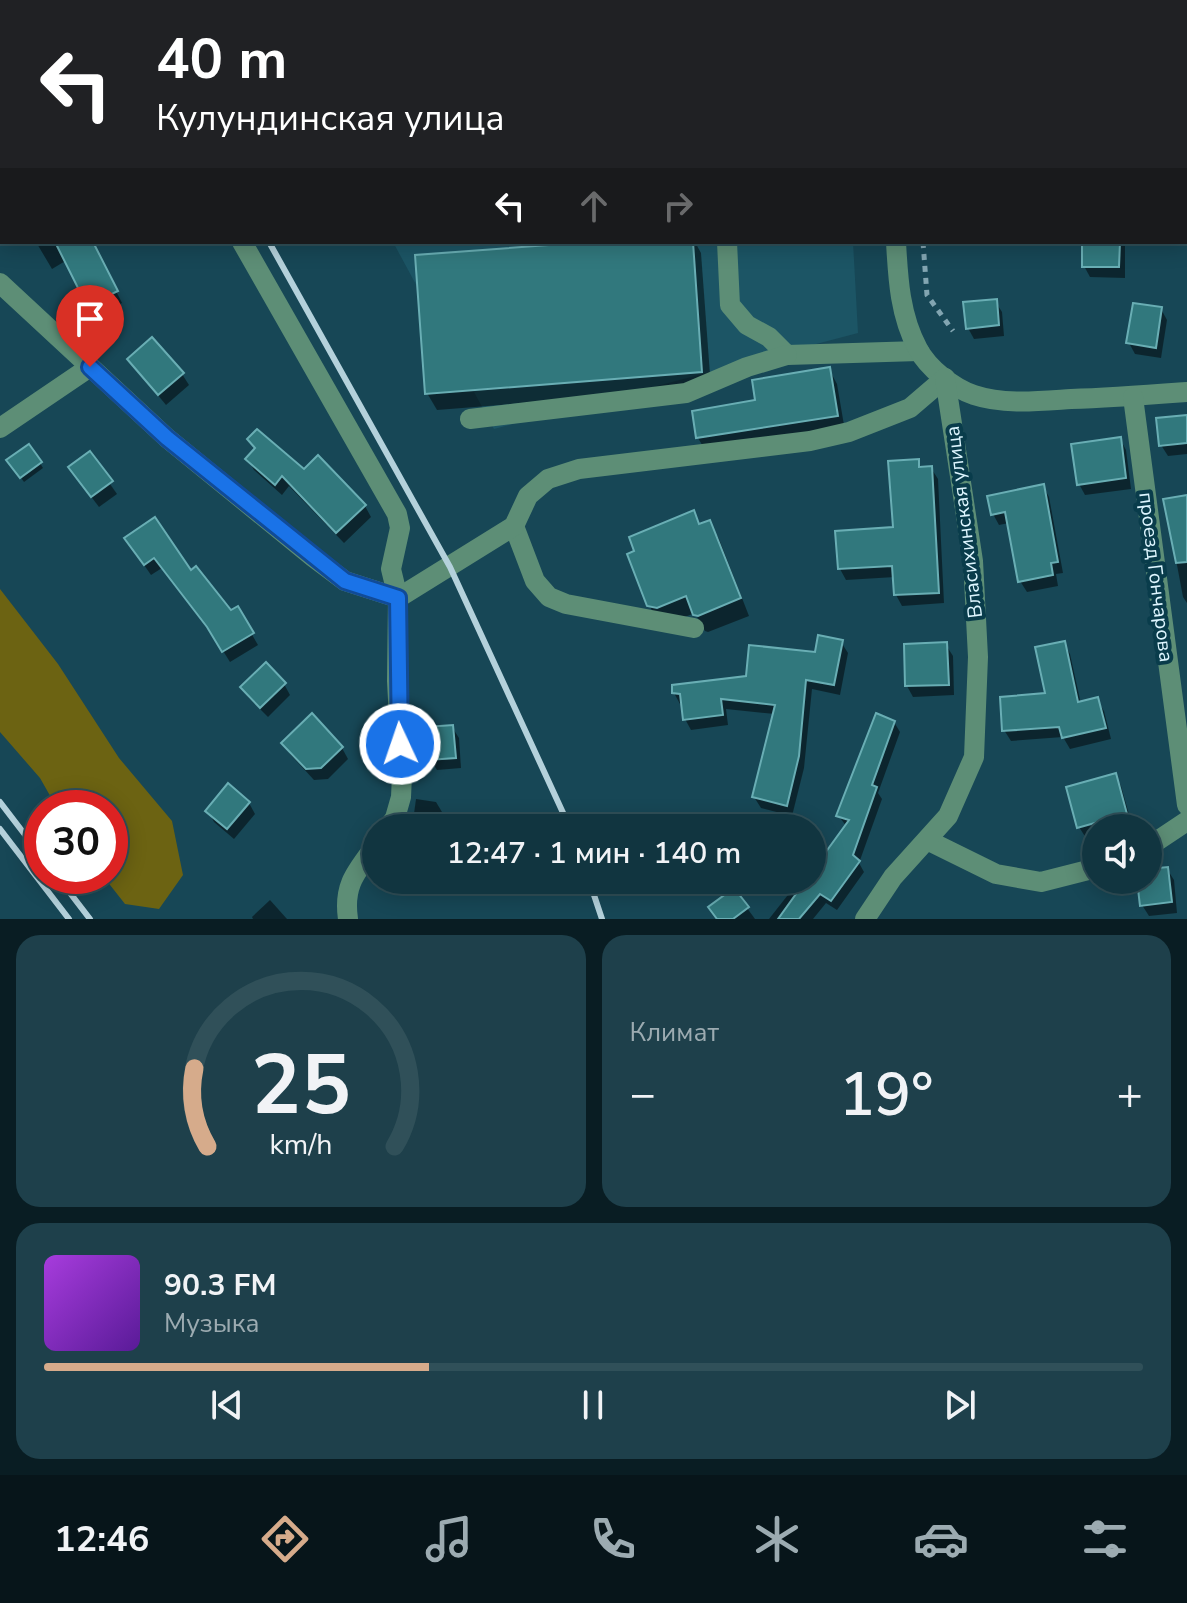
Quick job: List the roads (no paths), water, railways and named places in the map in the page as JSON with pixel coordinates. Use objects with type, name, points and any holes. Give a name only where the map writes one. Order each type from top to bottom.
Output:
[{"type":"street","points":[[243,244],[397,514],[400,528],[391,569],[398,598],[401,797],[396,814]]},
{"type":"street","points":[[727,244],[730,305],[747,325],[769,337],[787,355]]},
{"type":"street","points":[[896,244],[899,289],[908,326],[919,351],[945,378],[972,394],[999,400],[1040,401],[1187,392]]},
{"type":"street","points":[[0,283],[167,438],[345,581],[398,598],[514,526],[528,496],[548,479],[579,469],[810,441],[849,432],[910,408],[945,378]]},
{"type":"street","points":[[470,419],[686,393],[747,367],[787,355],[919,351]]},
{"type":"street","points":[[0,428],[90,367]]},
{"type":"street","name":"Власихинская улица","points":[[865,919],[893,877],[948,816],[974,757],[978,657],[973,561],[945,378]]},
{"type":"street","name":"проезд Гончарова","points":[[1133,397],[1187,805]]},
{"type":"street","points":[[514,526],[535,581],[549,597],[566,604],[694,628]]},
{"type":"street","points":[[1162,838],[1187,821]]},
{"type":"street","points":[[927,840],[996,874],[1041,882],[1082,872]]},
{"type":"street","points":[[348,919],[345,897],[350,881],[362,864]]},
{"type":"railway","points":[[270,244],[450,567],[564,814]]},
{"type":"railway","points":[[0,802],[24,833]]},
{"type":"railway","points":[[0,829],[69,919]]},
{"type":"railway","points":[[71,894],[90,919]]},
{"type":"railway","points":[[594,894],[602,919]]}]
